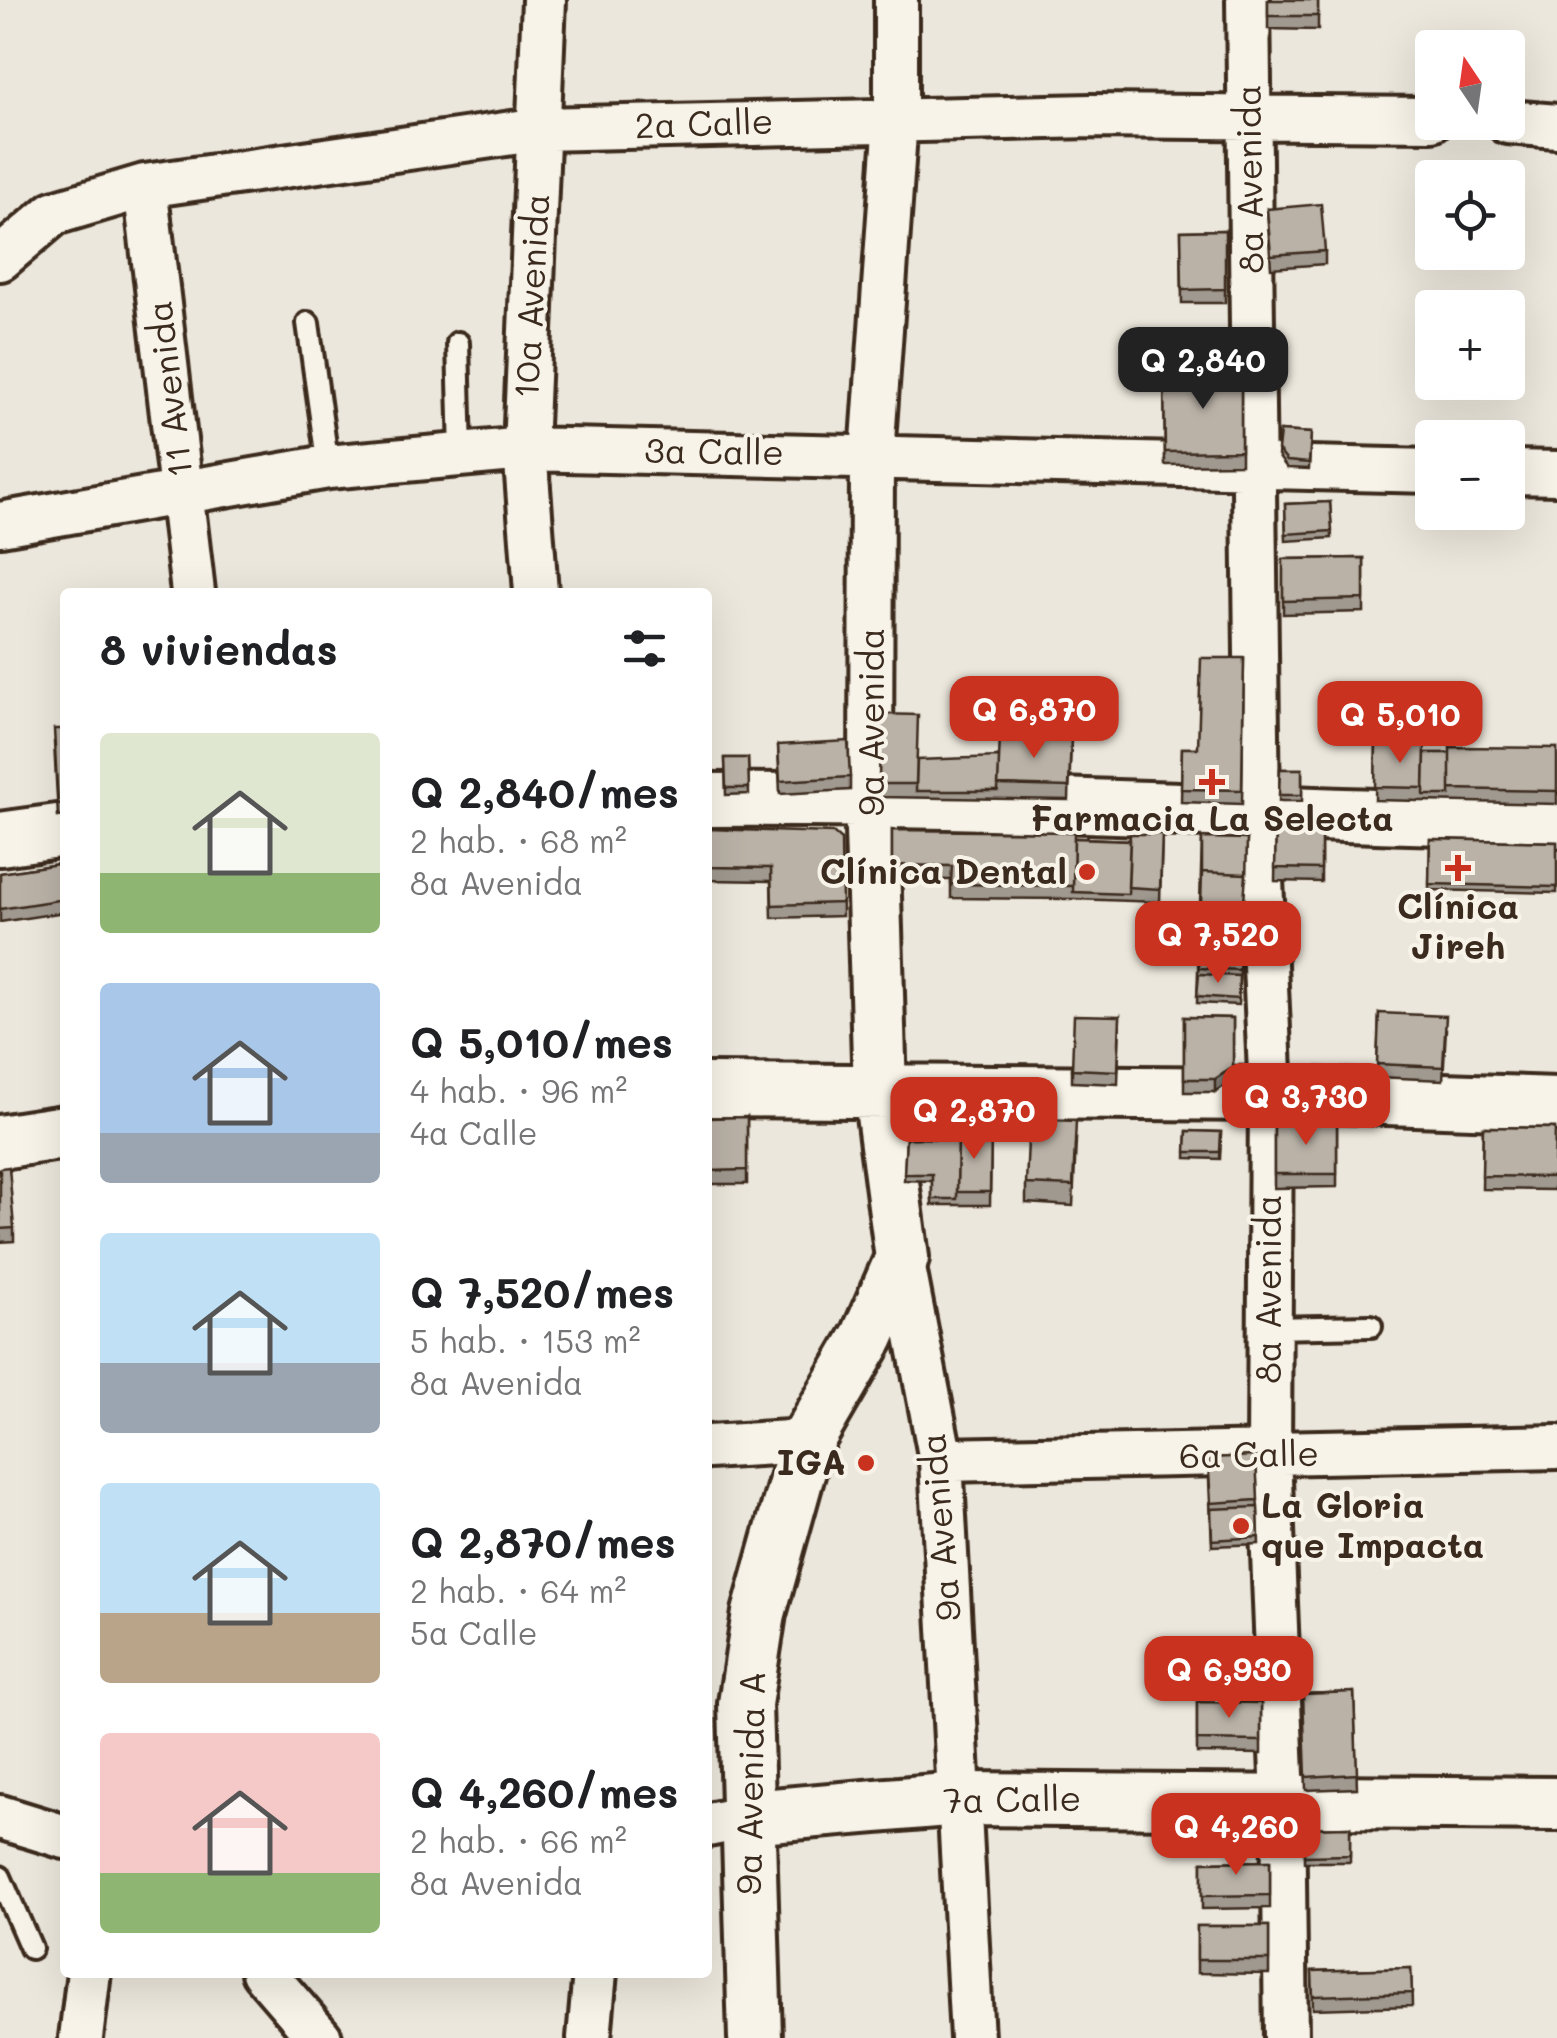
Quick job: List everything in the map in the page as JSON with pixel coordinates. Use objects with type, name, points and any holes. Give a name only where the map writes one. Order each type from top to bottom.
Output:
[{"type":"street","name":"10a Avenida","points":[[536,588],[526,449],[544,0]]},
{"type":"street","name":"9a Avenida","points":[[896,0],[896,118],[872,455],[871,798],[880,1092],[902,1258],[941,1460],[972,2038]]},
{"type":"street","name":"8a Avenida","points":[[1248,0],[1258,815],[1271,1094],[1268,1455],[1283,1800],[1286,2038]]},
{"type":"street","name":"2a Calle","points":[[0,259],[54,213],[145,186],[540,129],[896,118],[1415,119]]},
{"type":"street","points":[[1525,123],[1557,126]]},
{"type":"street","name":"11 Avenida","points":[[145,186],[193,588]]},
{"type":"street","name":"3a Calle","points":[[0,524],[328,467],[526,449],[872,455],[1254,470],[1415,471]]},
{"type":"street","points":[[1525,472],[1557,473]]},
{"type":"street","points":[[712,800],[871,798],[1258,815],[1557,821]]},
{"type":"street","points":[[712,1090],[1271,1094],[1557,1104]]},
{"type":"street","points":[[0,1142],[60,1133]]},
{"type":"street","name":"9a Avenida A","points":[[755,2038],[728,1821],[759,1614],[807,1441],[868,1336],[902,1258]]},
{"type":"street","points":[[712,1447],[807,1441]]},
{"type":"street","name":"6a Calle","points":[[941,1460],[1557,1447]]},
{"type":"street","name":"7a Calle","points":[[728,1821],[958,1799],[1557,1804]]},
{"type":"street","points":[[0,1818],[60,1836]]},
{"type":"street","points":[[81,2038],[88,1978]]},
{"type":"street","points":[[268,1978],[320,2038]]},
{"type":"street","points":[[589,2038],[595,1978]]},
{"type":"lane","points":[[308,323],[328,467]]},
{"type":"lane","points":[[458,343],[461,455]]},
{"type":"lane","points":[[1269,1328],[1370,1326]]},
{"type":"lane","points":[[0,1877],[31,1948]]},
{"type":"building","points":[[1268,0],[1318,0],[1318,16],[1268,16]]},
{"type":"building","points":[[1321,204],[1325,251],[1271,255],[1267,209]]},
{"type":"building","points":[[1225,230],[1225,289],[1182,290],[1181,231]]},
{"type":"building","points":[[1241,372],[1241,451],[1165,452],[1164,373]]},
{"type":"building","points":[[1280,431],[1311,433],[1309,463],[1287,461],[1278,450]]},
{"type":"building","points":[[1330,502],[1332,531],[1286,534],[1285,504]]},
{"type":"building","points":[[1364,558],[1364,599],[1283,601],[1283,559]]},
{"type":"building","points":[[1201,658],[1244,658],[1242,790],[1181,789],[1182,748],[1198,748]]},
{"type":"building","points":[[880,714],[918,715],[916,784],[879,784]]},
{"type":"building","points":[[54,729],[60,729],[58,804]]},
{"type":"building","points":[[1000,735],[1071,737],[1069,787],[998,785]]},
{"type":"building","points":[[848,741],[850,777],[780,781],[778,745]]},
{"type":"building","points":[[1376,745],[1425,746],[1424,788],[1375,787]]},
{"type":"building","points":[[1450,747],[1557,748],[1557,791],[1450,789]]},
{"type":"building","points":[[1425,753],[1450,753],[1450,795],[1424,795]]},
{"type":"building","points":[[999,757],[998,791],[916,791],[917,760]]},
{"type":"building","points":[[725,758],[748,758],[749,788],[726,788]]},
{"type":"building","points":[[1280,769],[1302,769],[1302,795],[1279,795]]},
{"type":"building","points":[[712,829],[833,833],[841,840],[842,903],[772,905],[771,868],[712,867]]},
{"type":"building","points":[[892,830],[1074,832],[1073,886],[951,884],[952,866],[892,865]]},
{"type":"building","points":[[1276,830],[1321,831],[1321,869],[1275,868]]},
{"type":"building","points":[[1130,834],[1162,834],[1160,889],[1128,887]]},
{"type":"building","points":[[1074,838],[1130,840],[1128,894],[1073,892]]},
{"type":"building","points":[[1202,838],[1247,839],[1246,881],[1246,874],[1202,872]]},
{"type":"building","points":[[1430,839],[1557,842],[1557,887],[1429,884]]},
{"type":"building","points":[[60,864],[60,900],[0,909],[0,873]]},
{"type":"building","points":[[1202,872],[1246,874],[1239,970],[1199,968]]},
{"type":"building","points":[[1199,974],[1239,976],[1238,999],[1197,996]]},
{"type":"building","points":[[1379,1013],[1446,1016],[1443,1067],[1377,1064]]},
{"type":"building","points":[[1074,1015],[1120,1016],[1118,1071],[1072,1069]]},
{"type":"building","points":[[1184,1017],[1233,1018],[1233,1067],[1215,1079],[1184,1079]]},
{"type":"building","points":[[747,1117],[747,1170],[712,1171],[712,1118]]},
{"type":"building","points":[[1029,1119],[1076,1121],[1073,1186],[1026,1184]]},
{"type":"building","points":[[1274,1122],[1337,1122],[1337,1174],[1274,1174]]},
{"type":"building","points":[[1483,1127],[1555,1128],[1554,1177],[1482,1176]]},
{"type":"building","points":[[1187,1131],[1221,1132],[1220,1152],[1186,1152]]},
{"type":"building","points":[[958,1132],[991,1133],[990,1192],[957,1192]]},
{"type":"building","points":[[906,1138],[958,1139],[957,1199],[932,1199],[932,1174],[904,1174]]},
{"type":"building","points":[[9,1167],[14,1228],[0,1229],[0,1168]]},
{"type":"building","points":[[1256,1456],[1258,1500],[1211,1503],[1208,1458]]},
{"type":"building","points":[[1258,1507],[1259,1537],[1212,1540],[1211,1509]]},
{"type":"building","points":[[1354,1692],[1357,1774],[1306,1777],[1303,1694]]},
{"type":"building","points":[[1197,1702],[1261,1703],[1261,1741],[1197,1740]]},
{"type":"building","points":[[1350,1827],[1350,1855],[1304,1856],[1304,1828]]},
{"type":"building","points":[[1270,1861],[1270,1895],[1202,1896],[1202,1862]]},
{"type":"building","points":[[1197,1926],[1269,1926],[1269,1960],[1197,1960]]},
{"type":"building","points":[[1411,1968],[1412,1993],[1313,1996],[1312,1971]]},
{"type":"place","name":"Farmacia La Selecta","points":[[1212,782]]},
{"type":"place","name":"Clínica Jireh","points":[[1458,868]]},
{"type":"place","name":"Clínica Dental","points":[[1087,872]]},
{"type":"place","name":"IGA","points":[[866,1463]]},
{"type":"place","name":"La Gloria que Impacta","points":[[1241,1526]]}]
